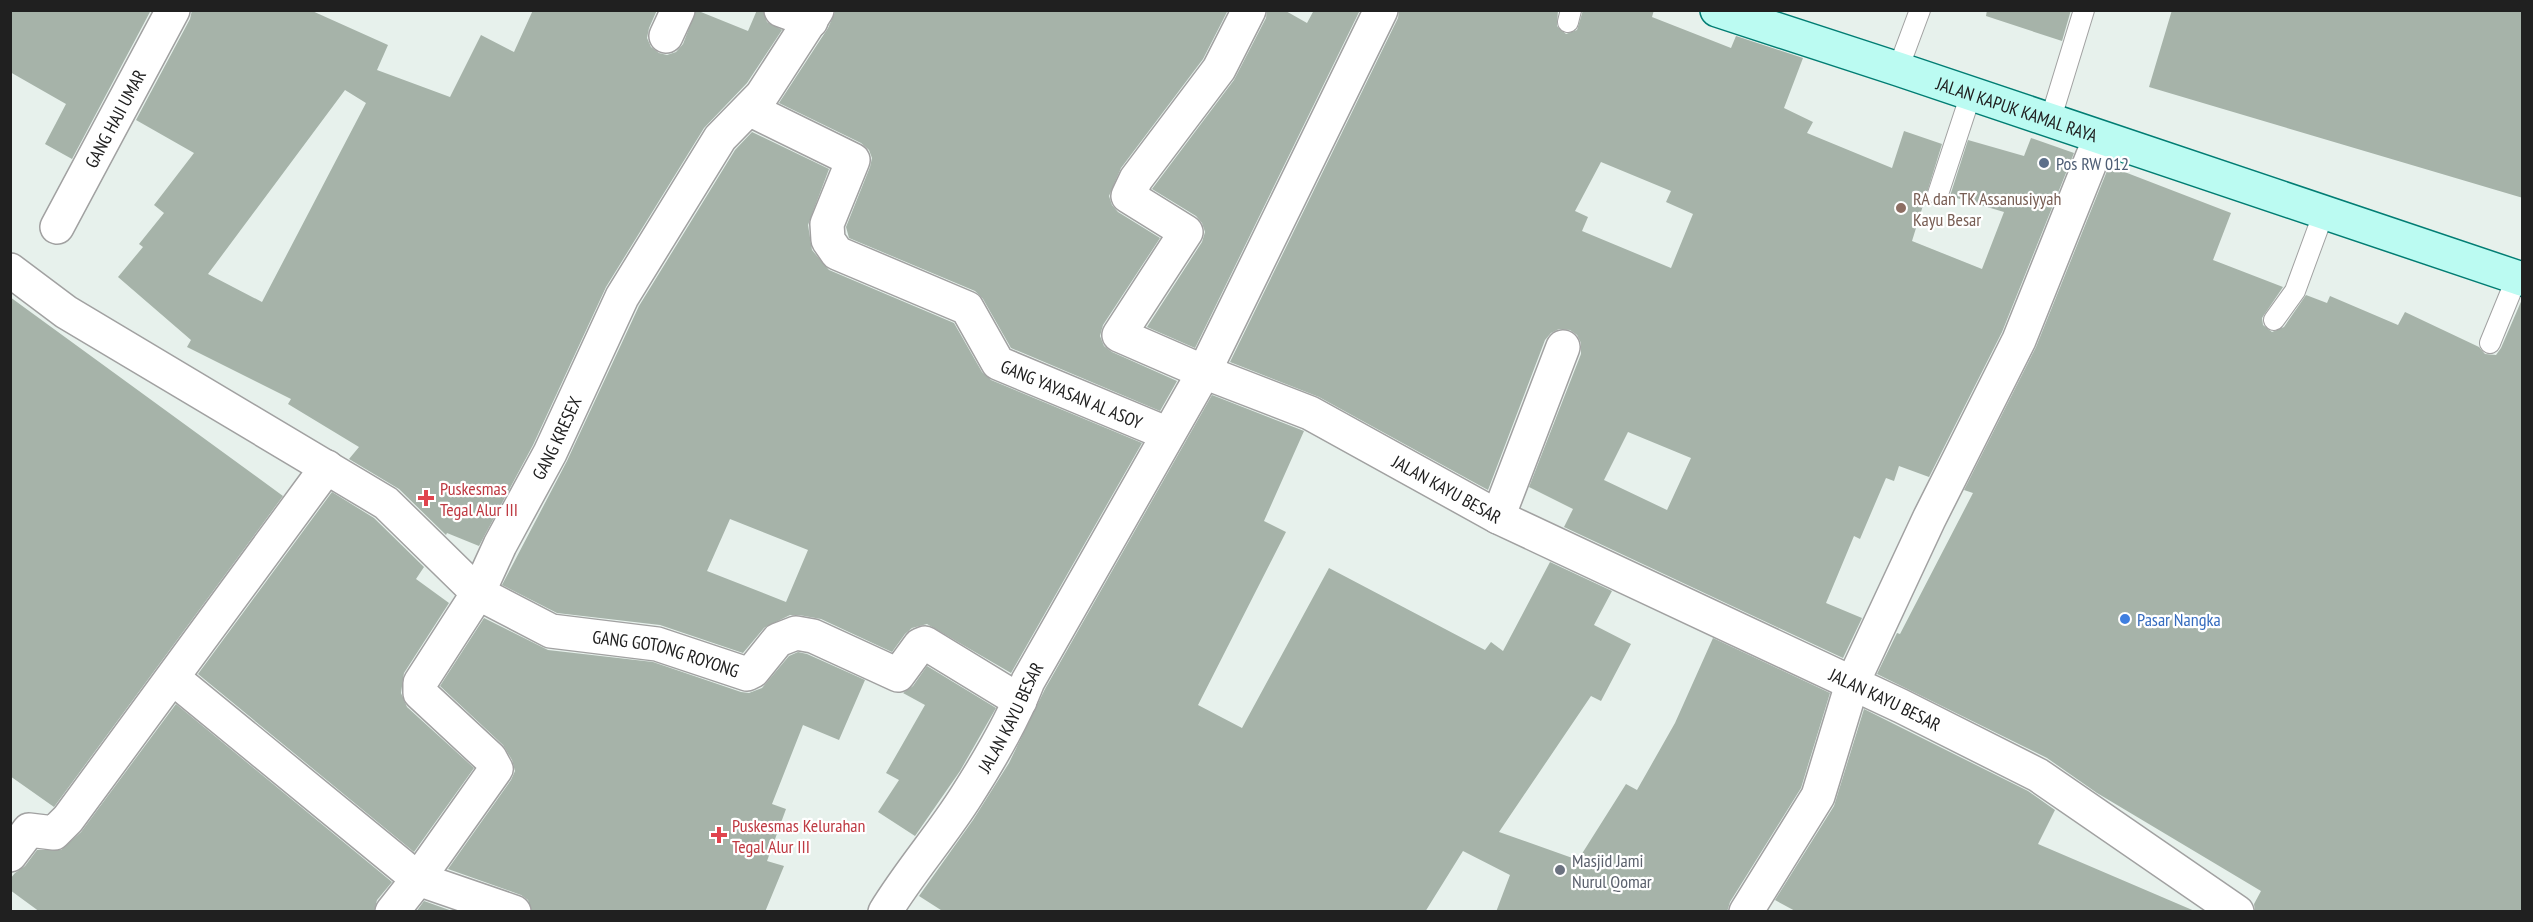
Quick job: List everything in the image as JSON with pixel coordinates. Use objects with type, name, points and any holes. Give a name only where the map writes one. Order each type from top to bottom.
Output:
[{"type":"main road","name":"JALAN KAPUK KAMAL RAYA","points":[[1729,12],[2520,278]]},
{"type":"street","name":"GANG HAJI UMAR","points":[[57,227],[173,10]]},
{"type":"street","points":[[1249,10],[1219,69],[1136,179],[1128,196],[1186,232],[1119,335],[1204,372],[1381,10]]},
{"type":"street","name":"GANG KRESEX","points":[[392,912],[496,769],[490,758],[420,693],[419,688],[423,678],[478,593],[500,545],[550,453],[622,297],[720,138],[762,95],[803,14]]},
{"type":"street","name":"GANG YAYASAN AL ASOY","points":[[749,109],[853,160],[827,224],[828,240],[837,253],[967,308],[998,363],[1168,434]]},
{"type":"street","points":[[1746,912],[1818,796],[1852,684],[1929,519],[2019,340],[2100,138]]},
{"type":"street","points":[[10,270],[66,312],[386,503],[478,593]]},
{"type":"street","points":[[1498,517],[1563,347]]},
{"type":"street","name":"JALAN KAYU BESAR","points":[[885,912],[903,881],[967,796],[1020,701],[1028,681],[1204,372],[1311,413],[1498,517],[1852,684],[2038,775],[2237,912]]},
{"type":"street","points":[[10,855],[30,830],[54,833],[68,819],[327,467]]},
{"type":"street","name":"GANG GOTONG ROYONG","points":[[478,593],[551,631],[657,644],[747,674],[753,671],[778,640],[796,633],[813,636],[898,675],[920,645],[925,643],[1020,701]]},
{"type":"street","points":[[173,678],[418,879],[514,912]]},
{"type":"lane","points":[[1898,69],[1920,10]]},
{"type":"lane","points":[[2050,121],[2084,10]]},
{"type":"lane","points":[[1938,194],[1971,94]]},
{"type":"lane","points":[[2274,320],[2295,291],[2324,212]]},
{"type":"lane","points":[[2490,343],[2520,278]]},
{"type":"building","points":[[10,10],[151,10],[72,159],[45,144],[66,104],[10,72]]},
{"type":"building","points":[[192,10],[310,10],[388,45],[377,70],[450,97],[481,35],[514,52],[533,10],[657,10],[647,38],[651,47],[667,55],[676,52],[683,44],[696,10],[748,31],[757,10],[763,10],[767,22],[782,30],[747,83],[704,128],[606,287],[533,445],[479,546],[447,533],[446,535],[399,489],[349,459],[359,447],[288,404],[291,399],[187,347],[191,340],[118,277],[143,247],[139,244],[164,213],[154,205],[194,153],[136,120],[190,19]],"holes":[[[345,90],[366,103],[262,302],[208,274]]]},
{"type":"building","points":[[836,10],[1228,10],[1203,59],[1121,168],[1109,196],[1118,212],[1160,238],[1103,325],[1100,336],[1104,346],[1112,352],[1177,381],[1160,411],[1011,348],[983,299],[975,291],[849,238],[846,227],[870,167],[872,158],[869,150],[861,143],[779,103],[828,28]]},
{"type":"building","points":[[1267,10],[1284,10],[1307,23],[1314,10],[1360,10],[1195,348],[1147,327],[1202,242],[1205,232],[1196,216],[1152,189],[1234,80],[1266,18]]},
{"type":"building","points":[[1399,10],[1558,10],[1557,26],[1566,34],[1577,30],[1583,10],[1654,10],[1652,17],[1731,48],[1736,36],[1803,58],[1784,108],[1813,122],[1807,133],[1892,168],[1904,131],[1942,144],[1912,241],[1982,269],[2004,212],[1950,196],[1968,140],[2024,156],[2031,138],[2074,153],[2002,332],[1929,477],[1899,466],[1894,481],[1886,478],[1860,539],[1854,536],[1826,603],[1862,618],[1843,658],[1564,527],[1573,509],[1529,487],[1581,354],[1581,343],[1577,335],[1570,330],[1559,329],[1545,340],[1488,490],[1319,397],[1230,362],[1398,18]],"holes":[[[1601,162],[1671,191],[1666,202],[1693,214],[1671,268],[1582,231],[1588,217],[1575,211]],[[1628,432],[1691,458],[1667,510],[1604,480]]]},
{"type":"building","points":[[1987,10],[2071,10],[2062,41],[1986,16]]},
{"type":"building","points":[[2172,10],[2523,10],[2523,198],[2149,87]]},
{"type":"building","points":[[752,132],[829,169],[808,225],[812,250],[829,270],[954,323],[982,372],[991,380],[1142,443],[1011,673],[927,624],[912,628],[892,652],[821,619],[790,615],[764,628],[743,653],[660,625],[557,613],[502,585],[567,461],[639,306],[735,150]],"holes":[[[730,519],[808,550],[786,602],[707,571]]]},
{"type":"building","points":[[2109,166],[2231,213],[2213,260],[2283,287],[2262,318],[2263,325],[2272,332],[2284,327],[2306,295],[2327,303],[2330,296],[2398,325],[2405,312],[2479,347],[2485,354],[2496,355],[2523,297],[2523,912],[2255,912],[2254,904],[2261,891],[2097,793],[2047,758],[1877,674],[1973,493],[1964,490],[2036,347]]},
{"type":"building","points":[[10,297],[283,496],[54,807],[10,776]]},
{"type":"building","points":[[1212,395],[1304,431],[1264,521],[1286,532],[1198,705],[1242,728],[1329,568],[1485,650],[1491,642],[1503,651],[1550,562],[1612,591],[1594,625],[1631,644],[1601,701],[1591,696],[1499,832],[1578,860],[1626,784],[1637,790],[1675,723],[1713,638],[1830,693],[1801,788],[1730,902],[1727,912],[1496,912],[1510,875],[1463,851],[1425,912],[944,912],[919,896],[973,820],[1009,763],[1045,689]]},
{"type":"building","points":[[332,492],[374,518],[424,567],[416,579],[449,603],[404,673],[401,693],[407,707],[474,768],[414,852],[198,674]]},
{"type":"building","points":[[484,618],[548,650],[653,662],[741,692],[749,693],[762,688],[789,656],[798,652],[865,680],[839,740],[803,725],[772,804],[786,809],[767,861],[784,866],[765,912],[532,912],[528,900],[521,895],[448,869],[515,771],[512,760],[503,745],[440,686]]},
{"type":"building","points":[[927,666],[996,708],[960,771],[915,836],[878,812],[899,780],[886,773],[925,705],[903,693],[913,686]]},
{"type":"building","points":[[176,704],[392,882],[377,900],[374,912],[40,912],[10,890],[10,879],[25,866],[37,850],[61,850],[81,832]]},
{"type":"building","points":[[1864,709],[2028,791],[2055,810],[2038,844],[2197,912],[1797,912],[1775,900],[1834,806]]},
{"type":"building","points":[[424,901],[455,912],[416,912]]},
{"type":"place","name":"Pos RW 012","points":[[2044,163]]},
{"type":"place","name":"RA dan TK Assanusiyyah Kayu Besar","points":[[1901,208]]},
{"type":"place","name":"Puskesmas Tegal Alur III","points":[[426,498]]},
{"type":"place","name":"Pasar Nangka","points":[[2125,619]]},
{"type":"place","name":"Puskesmas Kelurahan Tegal Alur III","points":[[719,835]]},
{"type":"place","name":"Masjid Jami Nurul Qomar","points":[[1560,870]]}]
